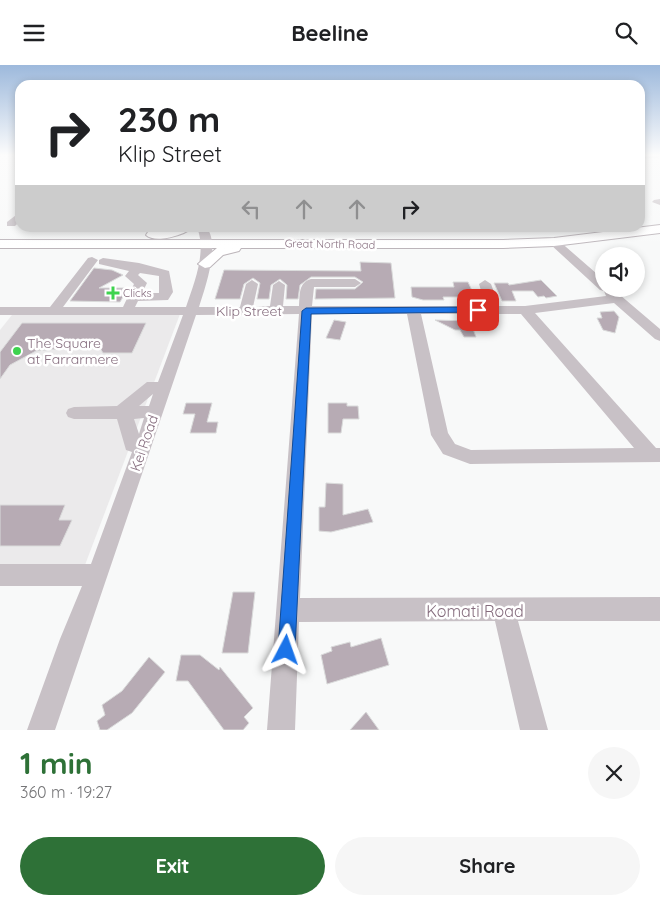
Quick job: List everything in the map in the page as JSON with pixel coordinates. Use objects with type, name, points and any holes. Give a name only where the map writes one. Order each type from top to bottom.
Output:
[{"type":"main road","points":[[645,224],[660,222]]},
{"type":"main road","name":"Great North Road","points":[[645,231],[660,229]]},
{"type":"main road","points":[[139,237],[172,232]]},
{"type":"main road","name":"Great North Road","points":[[1,239],[203,235],[240,237],[519,237],[568,232]]},
{"type":"main road","name":"Great North Road","points":[[1,239],[164,245],[203,235],[276,244],[503,245],[554,242],[636,232]]},
{"type":"main road","points":[[164,245],[184,249],[200,262],[228,249],[276,244]]},
{"type":"street","points":[[11,224],[15,220]]},
{"type":"street","name":"Kei Road","points":[[41,730],[149,412],[186,310],[200,262],[203,235]]},
{"type":"street","points":[[554,242],[595,279]]},
{"type":"street","points":[[54,311],[97,261],[140,267],[165,274],[167,292],[163,297],[134,297]]},
{"type":"street","points":[[140,267],[130,276],[141,283],[167,282]]},
{"type":"street","points":[[127,311],[141,283]]},
{"type":"street","points":[[281,730],[308,285],[354,283]]},
{"type":"street","points":[[245,311],[252,284]]},
{"type":"street","points":[[485,284],[494,310]]},
{"type":"street","points":[[276,311],[279,285]]},
{"type":"street","points":[[617,299],[660,336]]},
{"type":"street","name":"Klip Street","points":[[0,311],[525,310],[617,299]]},
{"type":"street","name":"Kei Road","points":[[93,576],[132,445],[149,412],[153,386],[186,310]]},
{"type":"street","points":[[413,310],[440,435],[449,449],[470,457],[655,455]]},
{"type":"street","points":[[525,310],[655,455]]},
{"type":"street","points":[[122,411],[153,386]]},
{"type":"street","points":[[122,411],[129,428],[132,445]]},
{"type":"street","points":[[74,413],[149,412]]},
{"type":"street","points":[[0,575],[93,576]]},
{"type":"street","name":"Komati Road","points":[[289,611],[660,609]]},
{"type":"street","points":[[504,611],[534,730]]},
{"type":"shaded area","name":"The Square at Farrarmere","points":[[180,314],[85,565],[0,566],[0,330],[12,315]]},
{"type":"building","points":[[360,262],[391,263],[395,298],[315,299],[316,289],[355,289],[363,282],[355,277],[311,277],[300,285],[298,299],[286,299],[287,285],[280,279],[271,285],[269,299],[257,299],[260,283],[253,278],[244,284],[240,299],[215,299],[224,270],[361,271]]},
{"type":"building","points":[[94,268],[112,270],[123,275],[99,288],[128,288],[120,302],[70,301]]},
{"type":"building","points":[[541,280],[557,296],[546,298],[544,296],[538,297],[533,291],[512,291],[516,301],[502,301],[494,283],[508,283],[509,285]]},
{"type":"building","points":[[453,282],[468,282],[475,297],[443,297],[444,300],[423,300],[412,297],[411,287],[454,287]]},
{"type":"building","points":[[614,311],[619,317],[615,333],[603,330],[597,318],[602,318],[600,312]]},
{"type":"building","points":[[334,320],[346,322],[340,340],[326,338]]},
{"type":"building","points":[[435,320],[470,321],[476,337],[464,337],[460,330],[455,330]]},
{"type":"building","name":"The Square at Farrarmere","points":[[22,323],[146,323],[132,353],[103,353],[97,343],[69,343],[57,349],[36,351],[10,365],[0,379],[0,352]]},
{"type":"building","points":[[186,403],[212,403],[207,422],[218,422],[216,433],[190,433],[195,414],[183,414]]},
{"type":"building","points":[[328,403],[347,403],[347,406],[358,406],[359,419],[343,419],[341,433],[328,433]]},
{"type":"building","points":[[326,483],[343,484],[343,515],[368,509],[373,522],[331,532],[319,531],[319,507],[325,507]]},
{"type":"building","points":[[0,505],[65,505],[59,520],[72,520],[60,546],[0,546]]},
{"type":"building","points":[[233,592],[255,592],[248,653],[222,653]]},
{"type":"building","points":[[381,638],[389,665],[327,684],[321,655],[332,651],[331,647],[350,642],[351,647]]},
{"type":"building","points":[[181,655],[200,655],[219,670],[220,667],[253,708],[244,717],[249,723],[243,730],[224,730],[188,681],[176,681]]},
{"type":"building","points":[[149,657],[165,672],[132,713],[107,730],[100,730],[97,721],[105,715],[102,705],[122,691]]},
{"type":"building","points":[[366,712],[379,730],[350,730]]},
{"type":"place","name":"Clicks","points":[[113,293]]},
{"type":"place","name":"The Square at Farrarmere","points":[[17,351]]},
{"type":"route","points":[[286,650],[306,311],[478,310]]}]
